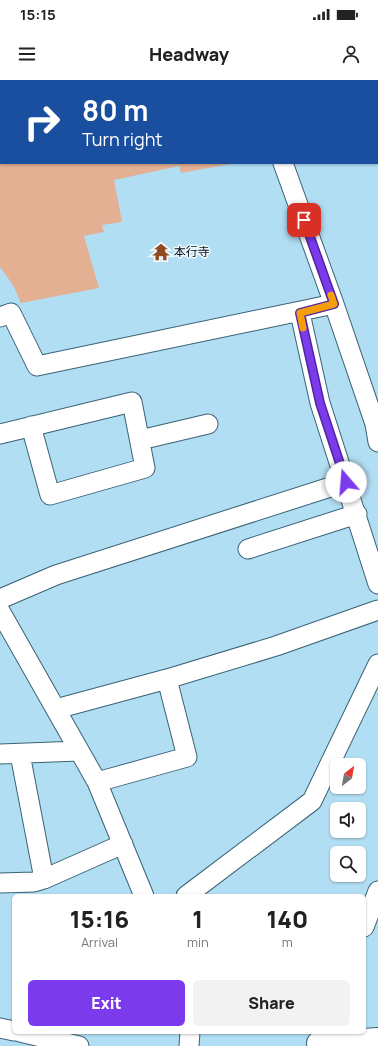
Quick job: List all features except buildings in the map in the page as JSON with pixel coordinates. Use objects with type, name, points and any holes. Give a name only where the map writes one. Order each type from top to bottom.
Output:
[{"type":"main road","points":[[319,1040],[378,1040]]},
{"type":"street","points":[[283,164],[334,304],[375,424],[378,442]]},
{"type":"street","points":[[0,317],[11,313],[37,366],[300,313],[334,304]]},
{"type":"street","points":[[300,313],[320,403],[357,514],[378,584]]},
{"type":"street","points":[[0,434],[31,426],[132,402],[145,468],[50,494],[31,426]]},
{"type":"street","points":[[140,440],[208,424]]},
{"type":"street","points":[[0,599],[56,575],[346,482]]},
{"type":"street","points":[[248,548],[357,514]]},
{"type":"street","points":[[56,709],[167,679],[276,646],[378,610]]},
{"type":"street","points":[[0,611],[97,782],[143,894]]},
{"type":"street","points":[[189,894],[312,801],[378,664]]},
{"type":"street","points":[[97,782],[187,757],[167,679]]},
{"type":"street","points":[[0,754],[79,751]]},
{"type":"street","points":[[20,754],[44,880]]},
{"type":"street","points":[[0,883],[34,882],[44,880],[123,844]]},
{"type":"street","points":[[366,922],[378,891]]},
{"type":"street","points":[[0,1028],[12,1031]]},
{"type":"street","points":[[28,1034],[79,1046]]},
{"type":"street","points":[[189,1046],[190,1034]]},
{"type":"shaded area","points":[[0,164],[230,164],[181,173],[179,166],[114,180],[122,222],[102,225],[104,232],[84,236],[99,288],[21,303],[13,285],[0,267]]},
{"type":"slow traffic","points":[[303,328],[300,313],[334,304],[331,295]]},
{"type":"place","name":"本行寺","points":[[161,252]]},
{"type":"route","points":[[304,220],[334,304],[300,313],[320,403],[346,482]]}]
